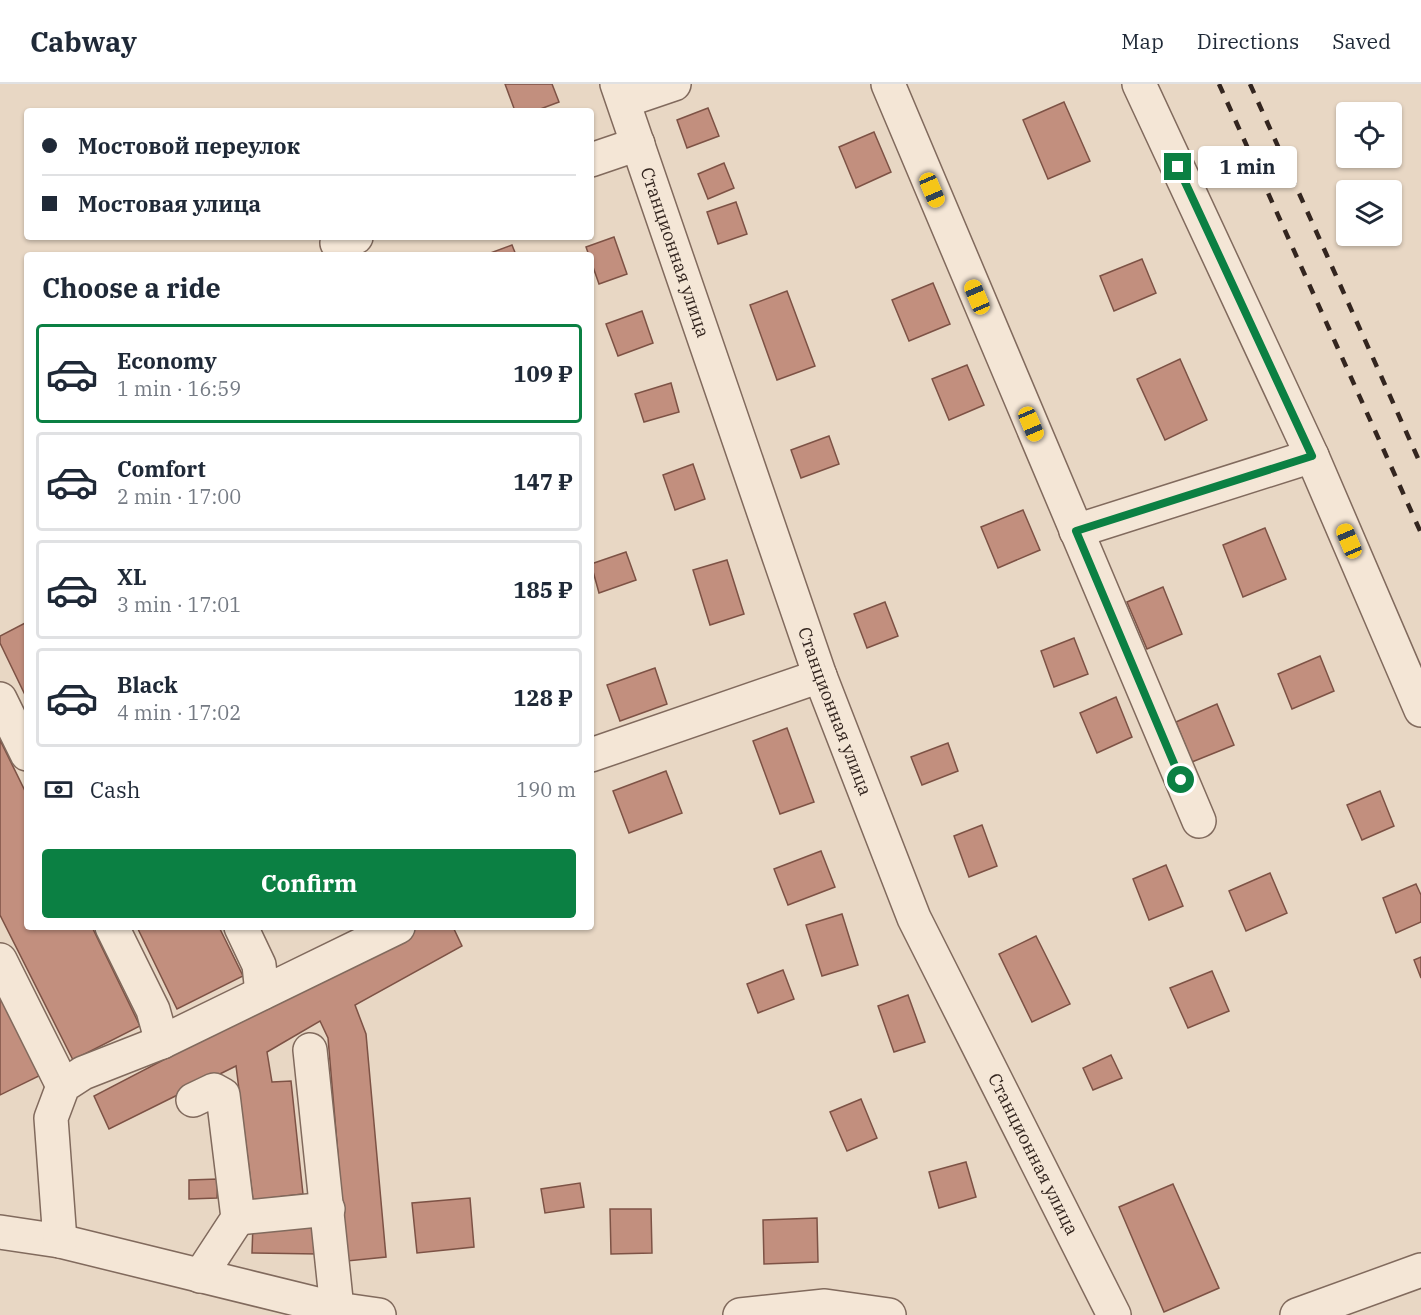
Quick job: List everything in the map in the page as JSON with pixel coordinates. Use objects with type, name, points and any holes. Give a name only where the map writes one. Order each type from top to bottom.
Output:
[{"type":"street","points":[[620,93],[674,84]]},
{"type":"street","points":[[888,84],[1199,821]]},
{"type":"street","points":[[1139,84],[1312,456],[1421,710]]},
{"type":"street","name":"Станционная улица","points":[[620,93],[820,676],[914,918],[1114,1315]]},
{"type":"street","points":[[594,159],[638,144]]},
{"type":"street","points":[[1076,531],[1312,456]]},
{"type":"street","points":[[594,754],[820,676]]},
{"type":"street","points":[[0,699],[24,748]]},
{"type":"street","points":[[113,930],[153,1010],[162,1042]]},
{"type":"street","points":[[242,930],[260,965],[262,993]]},
{"type":"street","points":[[60,1241],[51,1118],[63,1086],[83,1073],[162,1042],[392,930]]},
{"type":"street","points":[[0,960],[63,1086]]},
{"type":"street","points":[[310,1050],[337,1309]]},
{"type":"street","points":[[193,1100],[214,1090],[223,1095],[238,1218],[200,1276]]},
{"type":"street","points":[[238,1218],[328,1209]]},
{"type":"street","points":[[0,1232],[60,1241],[337,1309],[379,1315]]},
{"type":"street","points":[[1297,1315],[1421,1270]]},
{"type":"street","points":[[740,1315],[825,1306],[889,1315]]},
{"type":"building","points":[[505,84],[552,84],[559,102],[543,108],[514,108]]},
{"type":"building","points":[[1064,102],[1090,161],[1048,179],[1023,120]]},
{"type":"building","points":[[708,108],[719,136],[687,148],[677,120]]},
{"type":"building","points":[[874,132],[891,172],[856,188],[839,147]]},
{"type":"building","points":[[724,163],[734,188],[708,199],[698,174]]},
{"type":"building","points":[[736,202],[747,234],[718,244],[707,212]]},
{"type":"building","points":[[614,237],[627,274],[599,284],[594,270],[594,252],[588,252],[586,247]]},
{"type":"building","points":[[512,245],[515,252],[493,252]]},
{"type":"building","points":[[1142,259],[1156,293],[1114,311],[1100,276]]},
{"type":"building","points":[[933,283],[950,324],[909,341],[892,300]]},
{"type":"building","points":[[787,291],[815,366],[777,380],[750,305]]},
{"type":"building","points":[[642,311],[653,343],[618,356],[606,324]]},
{"type":"building","points":[[1180,359],[1207,420],[1165,440],[1137,379]]},
{"type":"building","points":[[967,365],[984,405],[949,420],[932,379]]},
{"type":"building","points":[[671,383],[679,412],[644,422],[635,394]]},
{"type":"building","points":[[829,436],[839,464],[801,478],[791,450]]},
{"type":"building","points":[[693,464],[705,499],[675,510],[663,475]]},
{"type":"building","points":[[1023,510],[1040,550],[998,568],[981,527]]},
{"type":"building","points":[[1265,528],[1286,579],[1243,597],[1223,545]]},
{"type":"building","points":[[626,552],[636,580],[599,593],[594,575],[594,563]]},
{"type":"building","points":[[727,560],[744,614],[710,625],[693,570]]},
{"type":"building","points":[[1163,587],[1182,634],[1147,649],[1127,602]]},
{"type":"building","points":[[885,602],[898,636],[867,648],[854,614]]},
{"type":"building","points":[[24,624],[24,693],[0,643],[0,636]]},
{"type":"building","points":[[1074,638],[1088,674],[1054,687],[1041,651]]},
{"type":"building","points":[[1320,656],[1334,691],[1292,709],[1278,674]]},
{"type":"building","points":[[655,668],[667,704],[620,721],[607,685]]},
{"type":"building","points":[[1116,697],[1132,737],[1097,753],[1080,713]]},
{"type":"building","points":[[1217,704],[1234,745],[1192,762],[1176,722]]},
{"type":"building","points":[[787,728],[814,802],[780,814],[753,741]]},
{"type":"building","points":[[0,740],[24,789],[24,930],[93,930],[140,1026],[73,1060],[0,915]]},
{"type":"building","points":[[948,743],[958,771],[922,785],[911,757]]},
{"type":"building","points":[[666,771],[682,813],[629,833],[613,791]]},
{"type":"building","points":[[1380,791],[1394,826],[1362,840],[1347,805]]},
{"type":"building","points":[[982,825],[997,866],[969,877],[954,836]]},
{"type":"building","points":[[821,851],[835,887],[788,905],[774,869]]},
{"type":"building","points":[[1166,865],[1183,906],[1149,920],[1133,879]]},
{"type":"building","points":[[1270,873],[1287,913],[1246,931],[1229,891]]},
{"type":"building","points":[[1416,884],[1421,895],[1421,922],[1396,933],[1383,898]]},
{"type":"building","points":[[842,914],[858,965],[822,976],[806,925]]},
{"type":"building","points":[[138,930],[220,930],[243,976],[177,1009]]},
{"type":"building","points":[[413,930],[454,930],[462,946],[355,1005],[366,1034],[386,1257],[347,1261],[328,1038],[320,1021],[267,1052],[272,1082],[291,1081],[303,1194],[253,1200],[236,1066],[109,1129],[94,1096]]},
{"type":"building","points":[[1036,936],[1070,1004],[1032,1022],[999,954]]},
{"type":"building","points":[[1421,957],[1421,978],[1414,960]]},
{"type":"building","points":[[783,970],[794,999],[758,1013],[747,984]]},
{"type":"building","points":[[1212,971],[1229,1011],[1188,1028],[1170,988]]},
{"type":"building","points":[[0,988],[45,1073],[0,1095]]},
{"type":"building","points":[[908,995],[925,1042],[894,1052],[878,1006]]},
{"type":"building","points":[[1111,1055],[1122,1078],[1093,1090],[1083,1068]]},
{"type":"building","points":[[861,1099],[877,1138],[847,1151],[830,1112]]},
{"type":"building","points":[[966,1162],[976,1197],[939,1208],[929,1172]]},
{"type":"building","points":[[218,1179],[217,1198],[189,1199],[189,1180]]},
{"type":"building","points":[[580,1183],[584,1207],[545,1213],[541,1189]]},
{"type":"building","points":[[1173,1184],[1219,1288],[1164,1312],[1119,1207]]},
{"type":"building","points":[[470,1198],[474,1247],[417,1253],[412,1203]]},
{"type":"building","points":[[610,1209],[651,1209],[652,1253],[611,1254]]},
{"type":"building","points":[[817,1218],[818,1262],[764,1264],[763,1220]]},
{"type":"building","points":[[253,1224],[318,1225],[318,1254],[252,1253]]},
{"type":"railway","points":[[1219,84],[1421,533]]},
{"type":"railway","points":[[1250,84],[1421,465]]},
{"type":"route","points":[[1178,167],[1312,456],[1076,531],[1181,780]]}]
